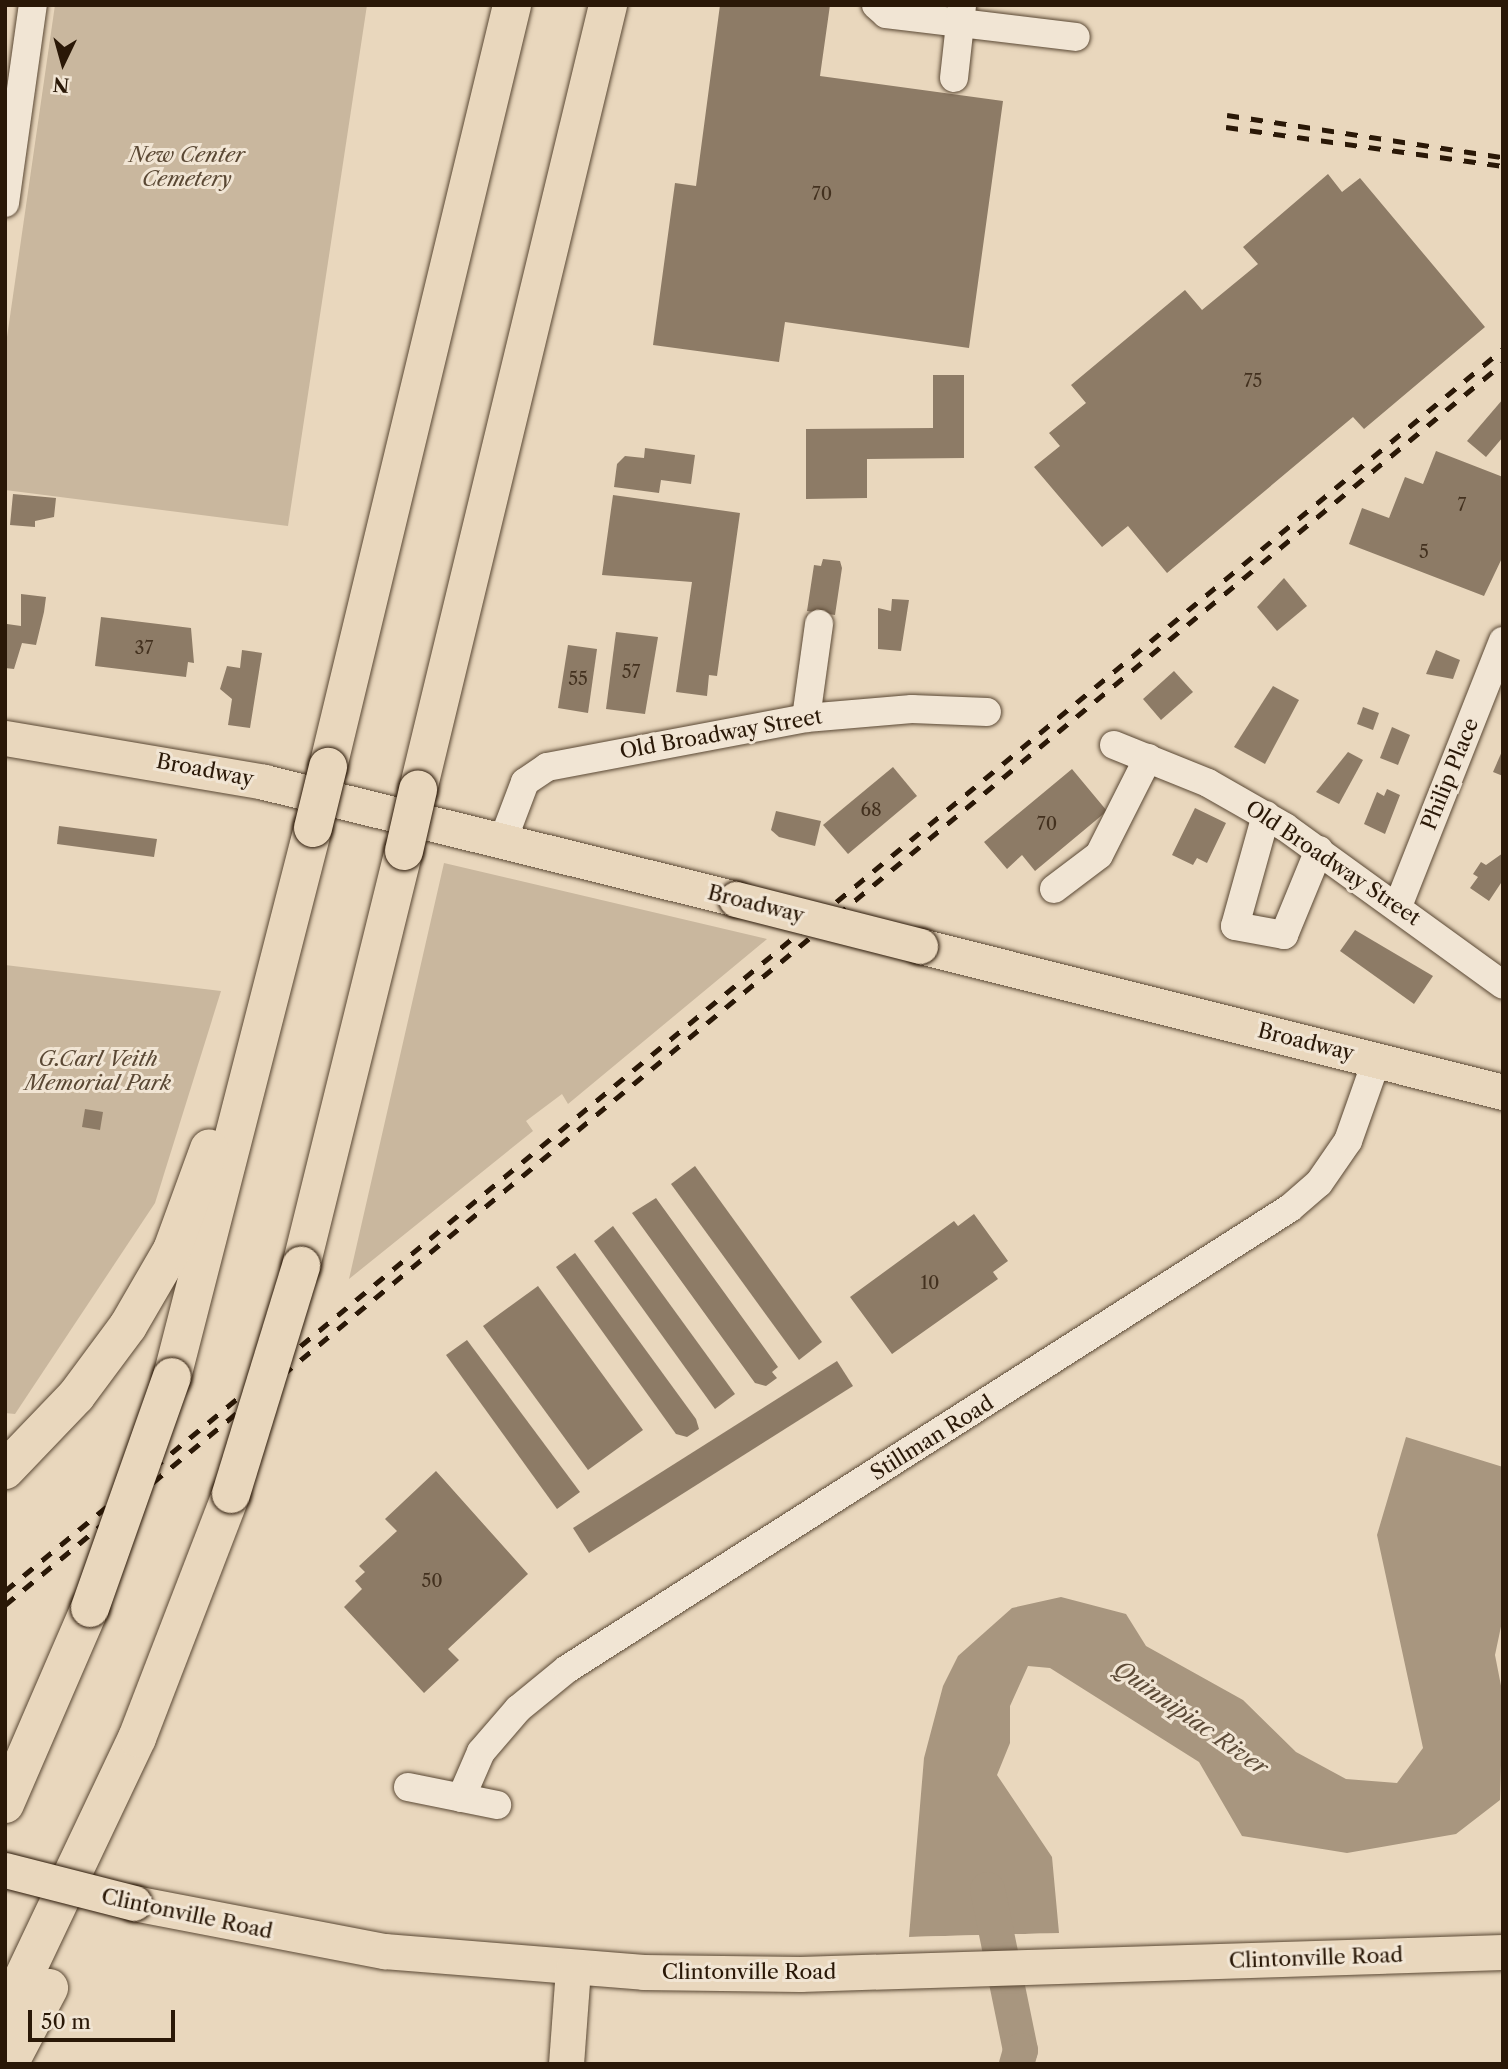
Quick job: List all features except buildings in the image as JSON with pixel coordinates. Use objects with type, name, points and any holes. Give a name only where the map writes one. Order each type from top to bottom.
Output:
[{"type":"highway","points":[[5,1804],[90,1608],[172,1377],[258,1054],[512,5]]},
{"type":"highway","points":[[5,2016],[69,1890],[159,1688],[231,1494],[301,1266],[608,5]]},
{"type":"highway","points":[[5,1470],[76,1396],[144,1300],[192,1202],[222,1108],[258,1054]]},
{"type":"highway","points":[[9,2064],[57,1969],[69,1890]]},
{"type":"main road","name":"Broadway","points":[[5,738],[203,768],[503,840],[1503,1091]]},
{"type":"main road","name":"Clintonville Road","points":[[5,1870],[134,1903],[361,1948],[573,1968],[890,1971],[1503,1952]]},
{"type":"main road","points":[[566,2064],[573,1968]]},
{"type":"street","points":[[5,203],[33,5]]},
{"type":"street","points":[[876,5],[886,15],[961,14],[1076,37]]},
{"type":"street","points":[[954,78],[961,14]]},
{"type":"street","points":[[806,718],[819,624]]},
{"type":"street","name":"Philip Place","points":[[1398,906],[1503,641]]},
{"type":"street","name":"Old Broadway Street","points":[[503,840],[525,782],[547,767],[806,718],[912,709],[986,712]]},
{"type":"street","name":"Old Broadway Street","points":[[1114,745],[1148,758],[1266,815],[1398,906],[1503,985]]},
{"type":"street","points":[[1055,888],[1099,855],[1148,758]]},
{"type":"street","points":[[1266,815],[1235,926],[1284,935],[1319,850]]},
{"type":"street","name":"Stillman Road","points":[[461,1798],[481,1752],[518,1709],[567,1669],[1290,1208],[1320,1182],[1348,1141],[1377,1059]]},
{"type":"street","points":[[408,1787],[497,1805]]},
{"type":"green space","name":"New Center Cemetery","points":[[55,5],[367,5],[288,526],[5,490],[5,351]]},
{"type":"green space","points":[[444,863],[767,939],[568,1104],[562,1094],[526,1121],[533,1131],[349,1279]]},
{"type":"green space","name":"G.Carl Veith Memorial Park","points":[[5,965],[221,991],[155,1203],[15,1414],[5,1413]]},
{"type":"water","points":[[1406,1437],[1503,1467],[1503,1617],[1495,1655],[1503,1696],[1500,1800],[1456,1834],[1347,1853],[1242,1836],[1199,1762],[1050,1668],[1028,1666],[1010,1706],[1010,1743],[997,1775],[1052,1857],[1059,1933],[909,1937],[924,1758],[943,1686],[958,1656],[1012,1608],[1061,1597],[1126,1614],[1146,1646],[1243,1700],[1296,1752],[1346,1779],[1397,1783],[1423,1748],[1377,1535]]},
{"type":"pier","points":[[1059,1933],[909,1941],[906,1937],[909,1937]]},
{"type":"waterway","name":"Quinnipiac River","points":[[987,1889],[1020,2050],[1016,2064]]},
{"type":"railway","points":[[1227,115],[1503,157]]},
{"type":"railway","points":[[1226,127],[1503,166]]},
{"type":"railway","points":[[5,1591],[1503,349]]},
{"type":"railway","points":[[5,1605],[1503,363]]}]
